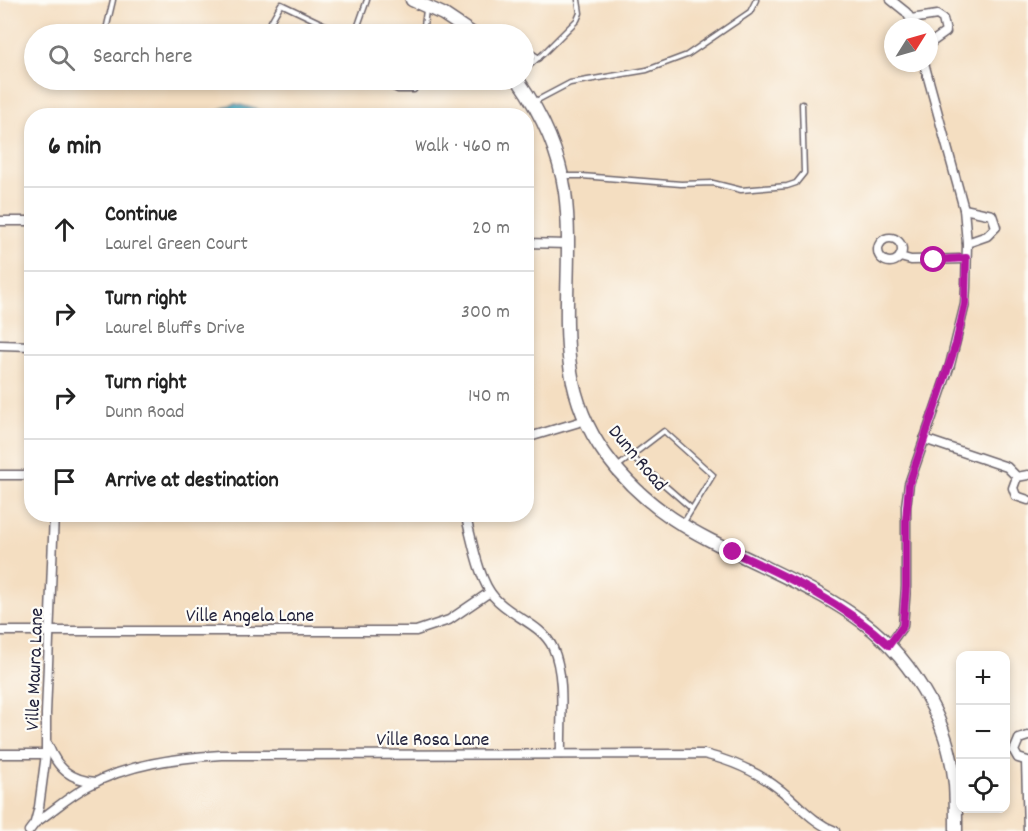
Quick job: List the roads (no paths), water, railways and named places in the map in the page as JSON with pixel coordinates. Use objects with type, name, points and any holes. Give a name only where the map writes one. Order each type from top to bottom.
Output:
[{"type":"street","points":[[412,0],[443,14],[458,24]]},
{"type":"street","points":[[891,0],[908,18]]},
{"type":"street","points":[[928,18],[937,15],[943,19],[946,32],[938,38]]},
{"type":"street","points":[[889,645],[903,626],[906,587],[906,506],[909,484],[956,344],[965,304],[967,243],[964,209],[926,72]]},
{"type":"street","name":"Dunn Road","points":[[525,90],[552,143],[561,176],[567,219],[565,316],[567,351],[576,396],[603,451],[645,500],[681,525],[829,600],[855,616],[889,645],[919,684],[939,721],[955,781],[956,831]]},
{"type":"street","points":[[964,209],[992,215],[996,223],[996,227],[987,236],[967,243]]},
{"type":"street","points":[[0,221],[24,221]]},
{"type":"street","points":[[534,243],[567,244]]},
{"type":"street","points":[[900,257],[922,260],[966,258]]},
{"type":"street","points":[[0,345],[24,346]]},
{"type":"street","points":[[534,436],[586,420]]},
{"type":"street","points":[[924,439],[1007,467],[1017,477]]},
{"type":"street","points":[[0,475],[24,475]]},
{"type":"street","points":[[1028,475],[1017,477],[1013,484],[1014,492],[1020,498],[1028,500]]},
{"type":"street","name":"Ville Maura Lane","points":[[35,823],[46,754],[54,522]]},
{"type":"street","points":[[467,522],[483,579],[490,592],[514,615],[539,630],[554,650],[560,681],[561,754]]},
{"type":"street","name":"Ville Angela Lane","points":[[0,631],[416,631],[449,620],[490,592]]},
{"type":"street","points":[[1028,736],[1019,739],[1015,747],[1018,758],[1027,761],[1028,831]]},
{"type":"street","points":[[46,741],[57,763],[67,773],[76,779],[96,782]]},
{"type":"street","points":[[0,754],[46,754]]},
{"type":"street","name":"Ville Rosa Lane","points":[[29,831],[35,823],[61,803],[96,782],[126,770],[147,764],[221,755],[704,754],[757,773],[790,798],[804,812],[835,831]]},
{"type":"lane","points":[[107,24],[113,0]]},
{"type":"lane","points":[[359,24],[367,0]]},
{"type":"lane","points":[[534,61],[577,20],[580,13],[578,0]]},
{"type":"lane","points":[[533,103],[570,83],[647,70],[687,55],[750,12],[756,0]]},
{"type":"lane","points":[[269,24],[280,4],[323,24]]},
{"type":"lane","points":[[424,24],[427,6]]},
{"type":"lane","points":[[534,55],[538,58]]},
{"type":"lane","points":[[398,90],[414,90]]},
{"type":"lane","points":[[561,176],[681,184],[713,183],[741,190],[787,186],[796,183],[804,173],[802,104]]},
{"type":"lane","points":[[616,467],[664,431],[713,475],[681,525]]},
{"type":"lane","points":[[631,456],[692,508]]},
{"type":"water","points":[[236,104],[251,108],[224,108]]}]
